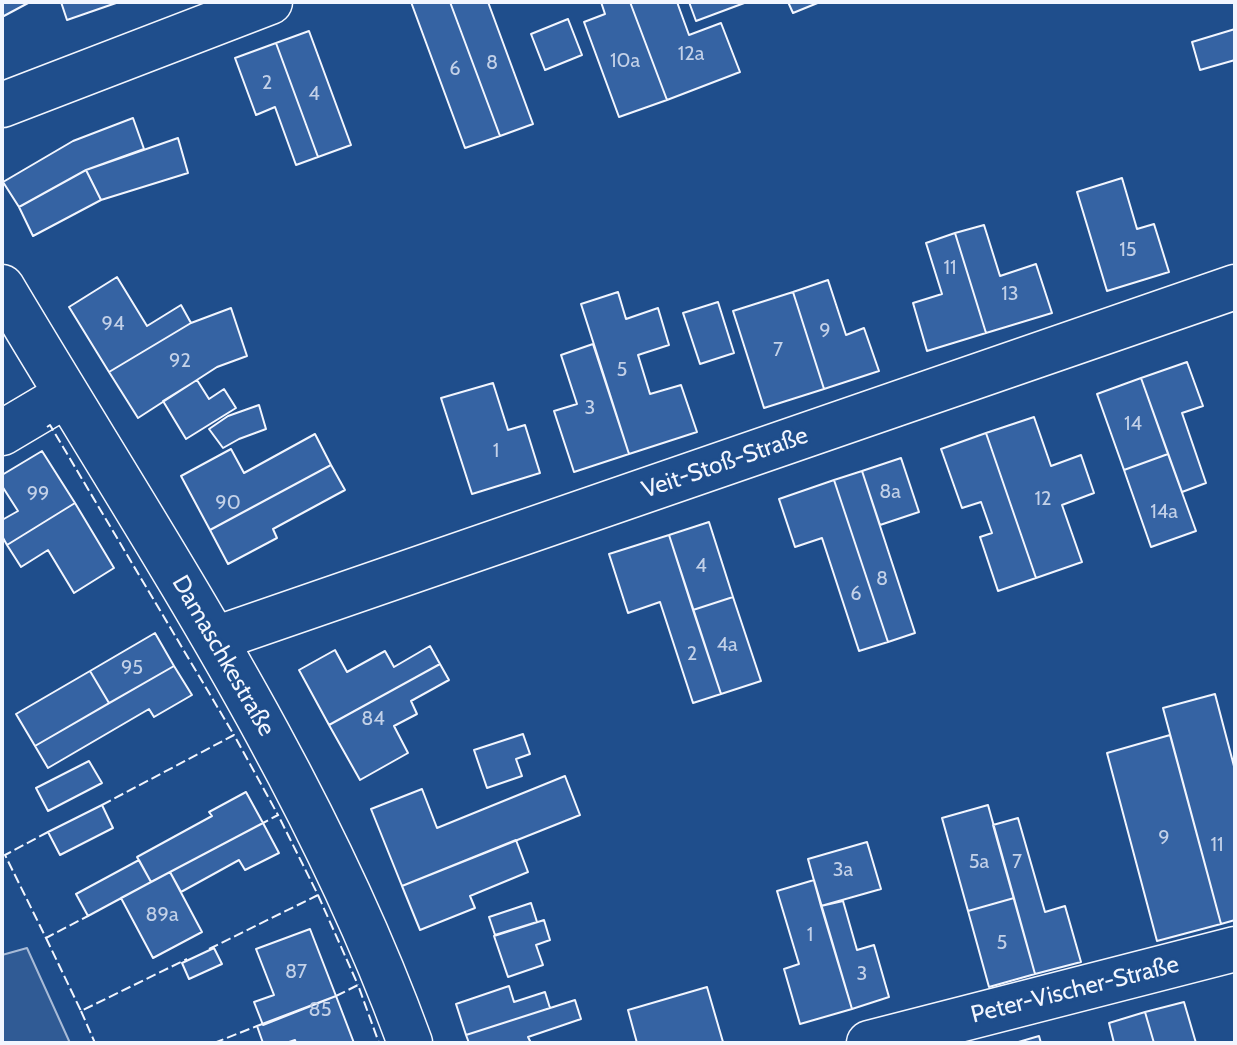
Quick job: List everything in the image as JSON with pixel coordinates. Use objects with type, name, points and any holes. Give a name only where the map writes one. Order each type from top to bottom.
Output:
[{"type":"street","points":[[2,105],[270,2]]},
{"type":"street","name":"Damaschkestraße","points":[[2,287],[215,639],[299,791],[351,896],[410,1043]]},
{"type":"street","name":"Veit-Stoß-Straße","points":[[215,639],[1235,287]]},
{"type":"street","points":[[2,433],[66,395]]},
{"type":"street","name":"Peter-Vischer-Straße","points":[[869,1043],[1235,949]]},
{"type":"shaded area","points":[[27,948],[70,1043],[2,1043],[2,955]]},
{"type":"building","points":[[2,2],[30,2],[2,17]]},
{"type":"building","points":[[61,2],[119,2],[67,20]]},
{"type":"building","points":[[411,2],[450,2],[500,136],[465,148]]},
{"type":"building","points":[[450,2],[488,2],[533,124],[500,136]]},
{"type":"building","points":[[601,2],[630,2],[667,100],[619,117],[584,22],[605,14]]},
{"type":"building","points":[[630,2],[677,2],[689,35],[721,23],[740,72],[667,100]]},
{"type":"building","points":[[689,2],[747,2],[696,21]]},
{"type":"building","points":[[788,2],[820,2],[793,13]]},
{"type":"building","points":[[568,19],[582,55],[545,70],[531,34]]},
{"type":"building","points":[[1235,29],[1235,60],[1200,70],[1192,42]]},
{"type":"building","points":[[309,31],[351,145],[318,157],[276,43]]},
{"type":"building","points":[[276,43],[318,157],[296,165],[275,107],[256,115],[235,58]]},
{"type":"building","points":[[133,118],[144,149],[86,170],[19,207],[3,182],[73,141]]},
{"type":"building","points":[[178,138],[188,173],[101,200],[86,170]]},
{"type":"building","points":[[86,170],[101,200],[33,236],[19,207]]},
{"type":"building","points":[[1122,178],[1137,229],[1154,224],[1169,272],[1107,291],[1077,192]]},
{"type":"building","points":[[984,225],[1000,276],[1036,264],[1052,313],[986,333],[955,233]]},
{"type":"building","points":[[955,233],[986,333],[927,351],[913,303],[942,294],[926,243]]},
{"type":"building","points":[[117,277],[147,326],[181,305],[191,323],[109,372],[69,307]]},
{"type":"building","points":[[828,280],[846,335],[864,328],[879,371],[824,389],[793,292]]},
{"type":"building","points":[[618,292],[626,319],[658,308],[669,345],[638,355],[650,394],[681,385],[697,432],[629,454],[581,304]]},
{"type":"building","points":[[793,292],[824,389],[764,408],[733,311]]},
{"type":"building","points":[[718,302],[734,353],[700,364],[683,313]]},
{"type":"building","points":[[231,308],[247,356],[217,367],[138,418],[109,372],[191,323]]},
{"type":"building","points":[[593,344],[629,454],[574,472],[554,411],[577,404],[561,355]]},
{"type":"building","points":[[1187,362],[1203,406],[1182,413],[1206,483],[1182,492],[1141,378]]},
{"type":"building","points":[[1141,378],[1168,454],[1124,470],[1097,394]]},
{"type":"building","points":[[197,380],[209,399],[224,389],[236,408],[186,439],[163,401]]},
{"type":"building","points":[[493,383],[508,430],[525,425],[540,473],[472,494],[441,398]]},
{"type":"building","points":[[259,405],[266,429],[223,448],[209,429],[228,416]]},
{"type":"building","points":[[1034,417],[1051,466],[1081,455],[1094,493],[1062,505],[1082,562],[1036,578],[986,433]]},
{"type":"building","points":[[986,433],[1036,578],[998,591],[980,537],[992,533],[981,502],[962,508],[941,449]]},
{"type":"building","points":[[315,434],[331,465],[210,530],[181,476],[231,449],[244,473]]},
{"type":"building","points":[[42,451],[75,503],[7,545],[2,536],[2,520],[18,511],[2,486],[2,475]]},
{"type":"building","points":[[1168,454],[1196,531],[1151,547],[1124,470]]},
{"type":"building","points":[[901,458],[919,512],[880,525],[862,471]]},
{"type":"building","points":[[331,465],[345,490],[273,529],[277,538],[228,564],[210,530]]},
{"type":"building","points":[[862,471],[915,633],[888,642],[834,480]]},
{"type":"building","points":[[834,480],[888,642],[859,651],[822,538],[795,547],[779,499]]},
{"type":"building","points":[[75,503],[114,568],[74,593],[48,550],[21,567],[7,545]]},
{"type":"building","points":[[709,522],[733,597],[693,610],[669,535]]},
{"type":"building","points":[[669,535],[721,694],[693,703],[660,602],[628,613],[609,554]]},
{"type":"building","points":[[733,597],[761,681],[721,694],[693,610]]},
{"type":"building","points":[[155,633],[174,666],[109,703],[90,671]]},
{"type":"building","points":[[430,646],[440,664],[329,725],[299,670],[335,650],[347,672],[385,651],[394,667]]},
{"type":"building","points":[[440,664],[449,680],[411,701],[417,714],[394,726],[408,753],[360,780],[329,725]]},
{"type":"building","points":[[174,666],[192,695],[154,717],[149,709],[48,768],[35,746]]},
{"type":"building","points":[[90,671],[109,703],[35,746],[16,714]]},
{"type":"building","points":[[1215,694],[1235,770],[1235,920],[1221,924],[1163,708]]},
{"type":"building","points":[[523,734],[530,754],[516,759],[522,776],[487,788],[474,750]]},
{"type":"building","points":[[1170,735],[1221,924],[1157,941],[1107,753]]},
{"type":"building","points":[[89,761],[102,783],[48,811],[36,788]]},
{"type":"building","points":[[565,776],[580,815],[402,886],[371,809],[422,789],[437,828]]},
{"type":"building","points":[[246,792],[263,823],[151,882],[137,857],[212,816],[209,812]]},
{"type":"building","points":[[102,805],[113,828],[60,855],[48,832]]},
{"type":"building","points":[[988,805],[1014,898],[968,911],[942,818]]},
{"type":"building","points":[[1018,818],[1045,912],[1065,906],[1081,962],[1035,974],[993,825]]},
{"type":"building","points":[[263,823],[279,853],[245,870],[239,860],[181,892],[170,872]]},
{"type":"building","points":[[516,840],[528,872],[470,896],[475,908],[420,930],[402,886]]},
{"type":"building","points":[[867,842],[881,889],[821,906],[808,859]]},
{"type":"building","points":[[139,860],[151,882],[88,916],[76,894]]},
{"type":"building","points":[[170,872],[202,932],[153,958],[121,898]]},
{"type":"building","points":[[814,880],[852,1009],[800,1024],[784,969],[799,964],[777,891]]},
{"type":"building","points":[[1014,898],[1035,974],[989,987],[968,911]]},
{"type":"building","points":[[843,901],[857,950],[874,945],[889,997],[852,1009],[821,906]]},
{"type":"building","points":[[531,903],[537,922],[495,935],[489,917]]},
{"type":"building","points":[[544,920],[550,940],[536,945],[543,965],[508,977],[494,936]]},
{"type":"building","points":[[310,929],[336,996],[263,1025],[254,1002],[274,995],[256,949]]},
{"type":"building","points":[[214,948],[222,964],[189,979],[182,963]]},
{"type":"building","points":[[509,986],[514,1002],[545,992],[550,1008],[466,1035],[456,1004]]},
{"type":"building","points":[[707,987],[723,1042],[637,1043],[628,1010]]},
{"type":"building","points":[[336,996],[354,1043],[296,1043],[295,1040],[263,1043],[257,1026]]},
{"type":"building","points":[[575,1000],[581,1019],[528,1037],[531,1043],[469,1043],[466,1035]]},
{"type":"building","points":[[1184,1002],[1196,1043],[1154,1043],[1145,1012]]},
{"type":"building","points":[[1145,1012],[1154,1043],[1114,1043],[1109,1023]]},
{"type":"building","points":[[1039,1036],[1041,1043],[1015,1043]]},
{"type":"fence","points":[[47,427],[50,425],[234,735]]},
{"type":"fence","points":[[102,805],[234,735],[278,815],[263,823]]},
{"type":"fence","points":[[209,949],[318,895],[278,815]]},
{"type":"fence","points":[[48,832],[5,855],[46,938],[88,916]]},
{"type":"fence","points":[[318,895],[358,985]]},
{"type":"fence","points":[[46,938],[81,1011],[187,959]]},
{"type":"fence","points":[[336,996],[358,985],[379,1043]]},
{"type":"fence","points":[[81,1011],[95,1043]]},
{"type":"fence","points":[[214,1043],[257,1026]]}]
